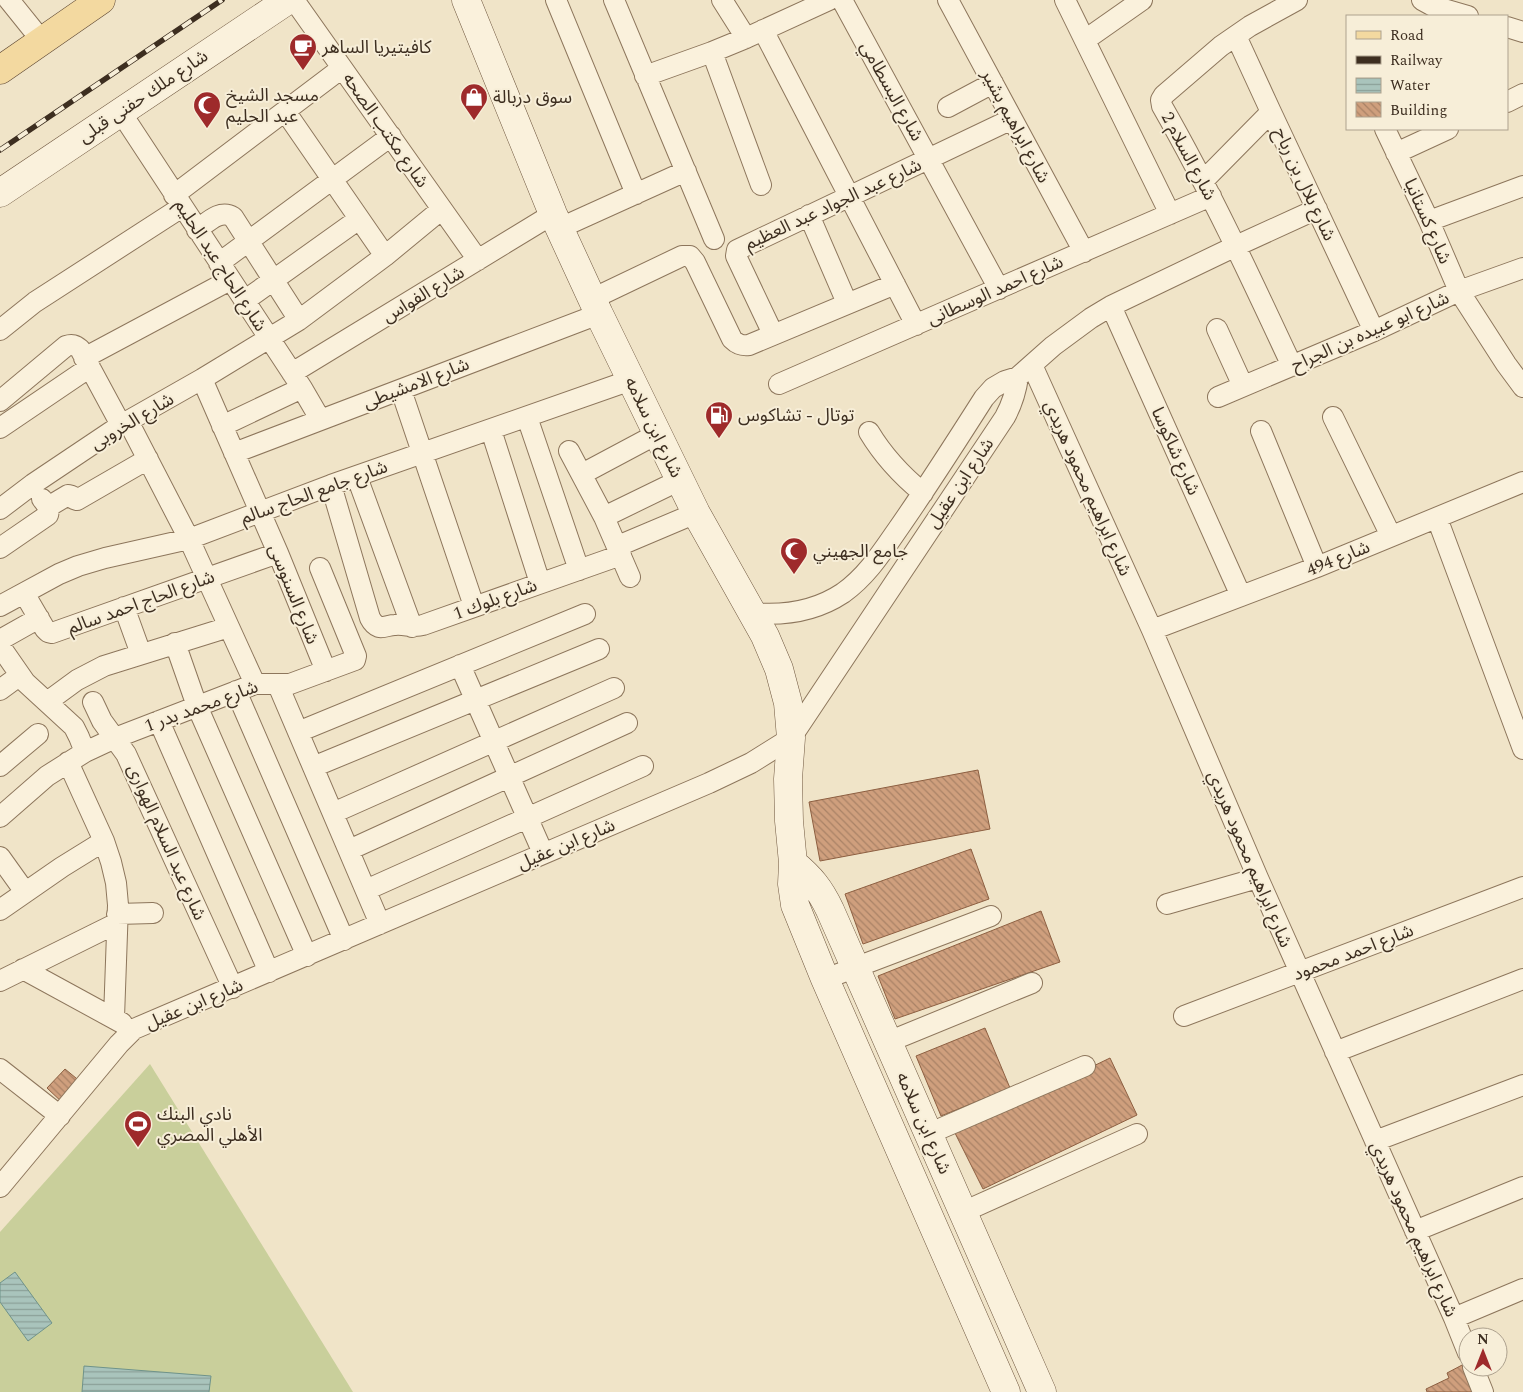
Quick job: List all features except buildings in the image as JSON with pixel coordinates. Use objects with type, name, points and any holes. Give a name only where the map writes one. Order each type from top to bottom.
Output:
[{"type":"main road","points":[[0,70],[102,0]]},
{"type":"street","points":[[9,0],[42,41]]},
{"type":"street","name":"شارع ملك حفنى قبلى","points":[[0,193],[288,0]]},
{"type":"street","name":"شارع مكتب الصحه","points":[[294,0],[478,260]]},
{"type":"street","name":"شارع ابن سلامه","points":[[466,0],[556,221],[657,434],[696,512],[765,636],[779,669],[788,703],[791,738],[788,779],[789,821],[795,905],[825,979],[1006,1392]]},
{"type":"street","points":[[556,0],[636,194]]},
{"type":"street","points":[[614,0],[714,239]]},
{"type":"street","points":[[722,0],[755,34],[850,196],[916,325]]},
{"type":"street","points":[[645,76],[712,52],[829,0]]},
{"type":"street","name":"شارع البسطامي","points":[[842,0],[999,289]]},
{"type":"street","name":"شارع ابراهيم بشير","points":[[948,0],[1084,252]]},
{"type":"street","points":[[1065,0],[1170,214]]},
{"type":"street","points":[[1085,40],[1142,0]]},
{"type":"street","points":[[1422,0],[1433,6],[1460,15]]},
{"type":"street","name":"شارع السلام 2","points":[[1287,2],[1250,26],[1199,64],[1164,95],[1161,100],[1162,106],[1236,246],[1292,366]]},
{"type":"street","points":[[1508,27],[1523,32]]},
{"type":"street","name":"شارع بلال بن رباح","points":[[1236,36],[1374,331]]},
{"type":"street","points":[[712,52],[761,185]]},
{"type":"street","points":[[0,330],[35,302],[178,201],[285,111],[342,68]]},
{"type":"street","points":[[948,107],[994,83]]},
{"type":"street","points":[[1508,102],[1523,94]]},
{"type":"street","name":"شارع الحاج عبد الحليم","points":[[120,111],[297,380],[320,419]]},
{"type":"street","points":[[285,111],[385,256]]},
{"type":"street","points":[[1207,188],[1271,112]]},
{"type":"street","name":"شارع عبد الجواد عبد العظيم","points":[[773,334],[736,256],[738,248],[1012,119]]},
{"type":"street","name":"شارع كستانيا","points":[[1385,130],[1429,221],[1459,291],[1523,387]]},
{"type":"street","points":[[1396,153],[1446,130]]},
{"type":"street","points":[[219,263],[250,242],[391,136]]},
{"type":"street","name":"شارع الفواس","points":[[222,426],[297,380],[478,260],[556,221],[636,194],[686,171]]},
{"type":"street","points":[[1429,221],[1523,186]]},
{"type":"street","name":"شارع احمد الوسطانى","points":[[779,384],[1170,214],[1207,188]]},
{"type":"street","name":"شارع الخروبى","points":[[0,509],[33,484],[124,423],[300,320],[385,256],[442,209]]},
{"type":"street","name":"شارع ابن عقيل","points":[[752,613],[771,615],[808,609],[826,602],[858,581],[870,568],[924,493],[984,398],[993,388],[1025,371],[1072,331],[1111,306],[1317,209]]},
{"type":"street","points":[[197,230],[219,215],[229,214],[233,217],[300,320]]},
{"type":"street","points":[[809,216],[847,304]]},
{"type":"street","points":[[244,301],[359,218]]},
{"type":"street","name":"شارع الامشيطى","points":[[234,453],[401,390],[596,306],[682,256],[690,256],[695,262],[732,339],[739,345],[744,346],[773,334]]},
{"type":"street","name":"شارع ابو عبيده بن الجراح","points":[[1218,397],[1374,331],[1459,291],[1523,268]]},
{"type":"street","points":[[0,428],[87,363],[230,280]]},
{"type":"street","points":[[773,334],[895,284]]},
{"type":"street","name":"شارع شاكوسا","points":[[1111,306],[1240,596]]},
{"type":"street","points":[[1218,329],[1243,386]]},
{"type":"street","points":[[0,401],[66,346],[76,346],[148,459],[189,538],[255,684]]},
{"type":"street","name":"شارع ابن عقيل","points":[[0,1187],[126,1036],[134,1030],[730,774],[791,738],[1005,417],[1025,371]]},
{"type":"street","name":"شارع ابراهيم محمود هريدي","points":[[1025,371],[1152,630],[1299,972],[1458,1328]]},
{"type":"street","name":"شارع السنوسى","points":[[202,379],[278,553],[326,671]]},
{"type":"street","name":"شارع جامع الحاج سالم","points":[[0,606],[59,574],[78,566],[189,538],[631,380]]},
{"type":"street","points":[[401,390],[474,606]]},
{"type":"street","points":[[527,417],[579,570]]},
{"type":"street","points":[[1333,417],[1390,536]]},
{"type":"street","points":[[490,430],[540,583]]},
{"type":"street","points":[[1261,431],[1317,567]]},
{"type":"street","points":[[869,432],[891,464],[904,478],[924,493]]},
{"type":"street","points":[[582,474],[657,434]]},
{"type":"street","points":[[569,451],[604,517],[630,577]]},
{"type":"street","points":[[48,508],[68,495],[77,500],[148,459]]},
{"type":"street","points":[[357,477],[412,627]]},
{"type":"street","points":[[604,517],[680,480]]},
{"type":"street","name":"شارع 494","points":[[1152,630],[1317,567],[1523,482]]},
{"type":"street","points":[[0,548],[45,518],[49,511],[33,484]]},
{"type":"street","name":"شارع بلوك 1","points":[[332,486],[370,618],[373,624],[384,627],[423,625],[579,570],[696,512]]},
{"type":"street","points":[[1437,518],[1523,749]]},
{"type":"street","name":"شارع الحاج احمد سالم","points":[[24,593],[45,629],[52,633],[278,553]]},
{"type":"street","name":"شارع محمد بدر 1","points":[[0,817],[47,776],[85,752],[115,738],[255,684],[290,684],[355,660],[356,656],[320,568]]},
{"type":"street","points":[[124,607],[141,654]]},
{"type":"street","points":[[298,732],[585,614]]},
{"type":"street","points":[[0,640],[39,618]]},
{"type":"street","points":[[47,702],[90,672],[141,654],[230,627]]},
{"type":"street","points":[[175,644],[197,706],[307,956]]},
{"type":"street","points":[[0,646],[19,676],[74,727],[85,752]]},
{"type":"street","points":[[313,767],[599,649]]},
{"type":"street","points":[[460,665],[543,853]]},
{"type":"street","points":[[0,690],[19,676]]},
{"type":"street","points":[[278,685],[380,924]]},
{"type":"street","points":[[333,813],[614,688]]},
{"type":"street","points":[[236,691],[344,940]]},
{"type":"street","name":"شارع عبد السلام الهوارى","points":[[93,702],[102,721],[126,754],[233,988]]},
{"type":"street","points":[[159,721],[269,972]]},
{"type":"street","points":[[349,850],[627,723]]},
{"type":"street","points":[[0,766],[38,734]]},
{"type":"street","points":[[68,762],[104,841],[116,883],[117,918],[114,1018]]},
{"type":"street","points":[[366,890],[643,766]]},
{"type":"street","points":[[0,910],[104,841]]},
{"type":"street","points":[[0,857],[25,892]]},
{"type":"street","name":"شارع ابن سلامه","points":[[793,863],[808,876],[821,892],[1042,1392]]},
{"type":"street","points":[[1167,904],[1258,878]]},
{"type":"street","name":"شارع احمد محمود","points":[[1184,1016],[1523,887]]},
{"type":"street","points":[[0,981],[117,918],[153,913]]},
{"type":"street","points":[[825,979],[991,916]]},
{"type":"street","points":[[23,969],[134,1030]]},
{"type":"street","points":[[1335,1052],[1523,979]]},
{"type":"street","points":[[888,1042],[1032,983]]},
{"type":"street","points":[[928,1134],[1085,1066]]},
{"type":"street","points":[[0,1069],[60,1116]]},
{"type":"street","points":[[1375,1141],[1523,1085]]},
{"type":"street","points":[[963,1212],[1137,1134]]},
{"type":"street","points":[[1415,1231],[1523,1186]]},
{"type":"street","points":[[1454,1318],[1523,1289]]},
{"type":"street","points":[[1477,1377],[1483,1392]]},
{"type":"green space","name":"نادي البنك الأهلي المصري","points":[[150,1064],[353,1392],[0,1392],[0,1232]]},
{"type":"water","points":[[15,1272],[52,1323],[28,1341],[0,1302],[0,1283]]},
{"type":"water","points":[[84,1366],[211,1376],[209,1392],[82,1392]]},
{"type":"railway","points":[[0,150],[222,0]]},
{"type":"place","name":"كافيتيريا الساهر","points":[[303,71]]},
{"type":"place","name":"سوق دربالة","points":[[474,121]]},
{"type":"place","name":"مسجد الشيخ عبد الحليم","points":[[207,129]]},
{"type":"place","name":"توتال - تشاكوس","points":[[719,439]]},
{"type":"place","name":"جامع الجهيني","points":[[794,575]]},
{"type":"place","name":"نادي البنك الأهلي المصري","points":[[138,1148]]}]
